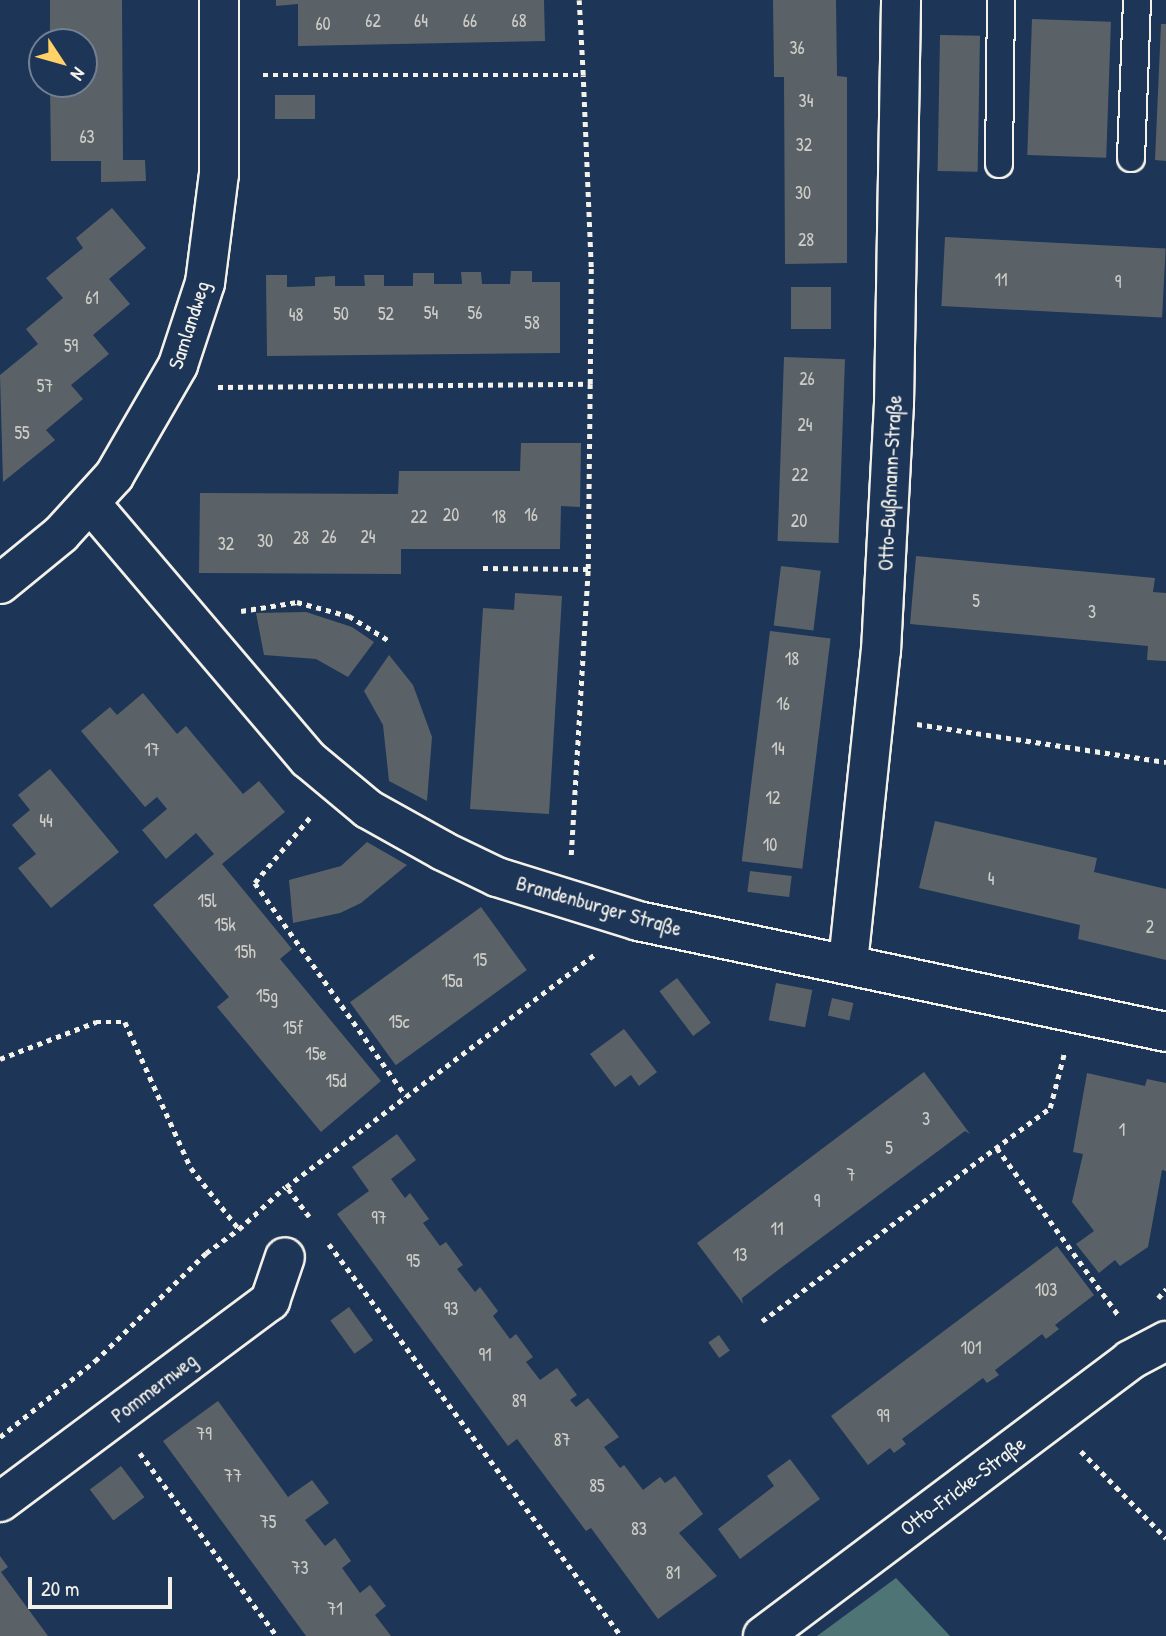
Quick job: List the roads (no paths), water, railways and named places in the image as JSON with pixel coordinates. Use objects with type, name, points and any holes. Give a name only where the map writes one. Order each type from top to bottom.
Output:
[{"type":"street","name":"Samlandweg","points":[[0,584],[91,504],[135,446],[169,387],[205,283],[219,174],[219,0]]},
{"type":"street","name":"Otto-Bußmann-Straße","points":[[848,963],[875,717],[894,404],[901,0]]},
{"type":"street","name":"Brandenburger Straße","points":[[91,504],[269,718],[336,787],[443,852],[568,902],[638,921],[848,963],[1166,1032]]},
{"type":"street","name":"Pommernweg","points":[[0,1502],[270,1301],[285,1257]]},
{"type":"street","name":"Otto-Fricke-Straße","points":[[763,1636],[1130,1360],[1166,1341]]},
{"type":"lane","points":[[999,164],[1001,0]]},
{"type":"lane","points":[[1131,158],[1137,0]]}]
